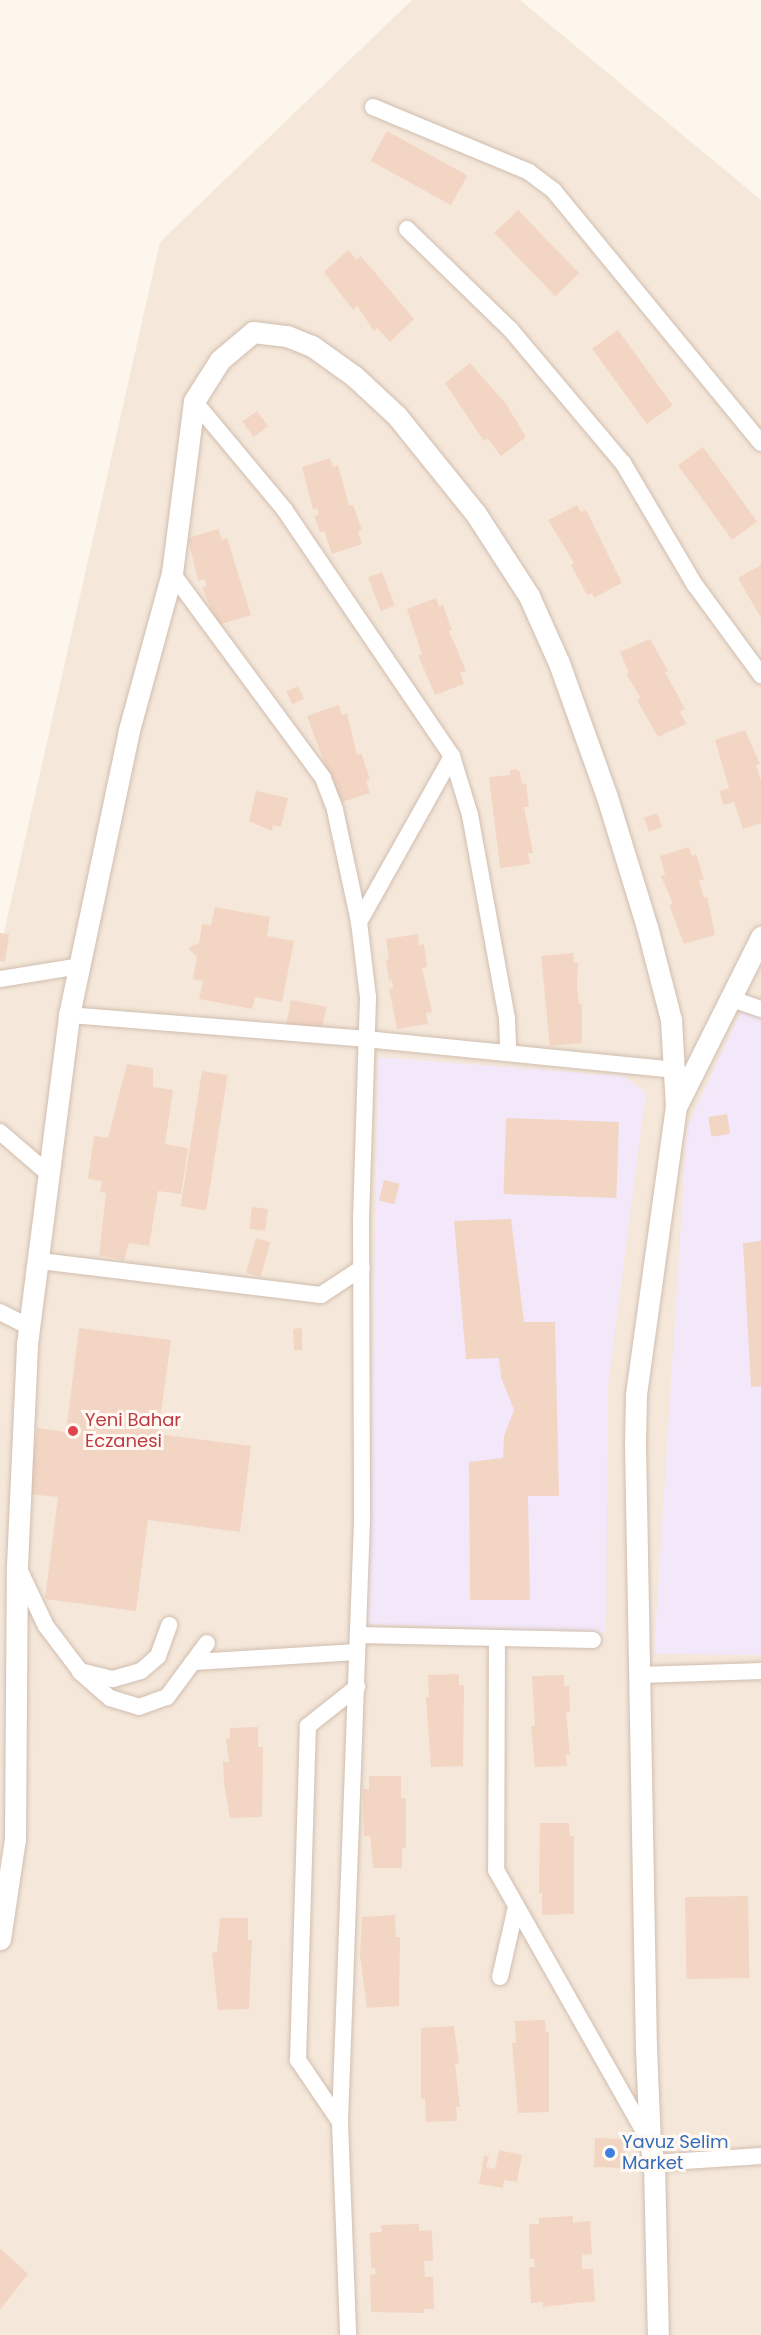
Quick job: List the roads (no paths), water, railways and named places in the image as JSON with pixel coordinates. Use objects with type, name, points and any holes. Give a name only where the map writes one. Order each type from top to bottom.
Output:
[{"type":"street","points":[[373,107],[529,172],[554,191],[761,443]]},
{"type":"street","points":[[407,229],[510,329],[623,464],[695,585],[761,675]]},
{"type":"street","points":[[0,1939],[15,1839],[17,1566],[30,1327],[69,1015],[129,730],[172,573],[194,401],[220,360],[253,332],[287,336],[312,346],[354,376],[388,408],[476,514],[529,596],[560,663],[647,927],[671,1020],[676,1106],[636,1395],[658,2335]]},
{"type":"street","points":[[194,401],[284,509],[452,756],[470,815],[507,1018],[508,1053]]},
{"type":"street","points":[[172,573],[323,778],[335,810],[359,922],[368,997],[362,1268],[364,1430],[357,1687],[340,2122],[348,2335]]},
{"type":"street","points":[[359,922],[452,756]]},
{"type":"street","points":[[676,1106],[732,999],[761,937]]},
{"type":"street","points":[[0,979],[79,966]]},
{"type":"street","points":[[732,999],[761,1009]]},
{"type":"street","points":[[69,1015],[366,1039],[675,1070]]},
{"type":"street","points":[[0,1132],[50,1175]]},
{"type":"street","points":[[40,1261],[321,1295],[362,1268]]},
{"type":"street","points":[[0,1312],[30,1327]]},
{"type":"street","points":[[17,1566],[46,1626],[80,1671],[110,1698],[139,1707],[167,1696],[207,1643]]},
{"type":"street","points":[[80,1671],[113,1679],[141,1671],[158,1656],[169,1625]]},
{"type":"street","points":[[497,1638],[496,1870],[652,2153]]},
{"type":"street","points":[[194,1662],[358,1644],[497,1638],[593,1640]]},
{"type":"street","points":[[641,1675],[761,1671]]},
{"type":"street","points":[[340,2122],[298,2060],[308,1726],[357,1687]]},
{"type":"street","points":[[500,1977],[516,1907]]},
{"type":"street","points":[[652,2153],[761,2156]]},
{"type":"place","name":"Yeni Bahar Eczanesi","points":[[73,1431]]},
{"type":"place","name":"Yavuz Selim Market","points":[[610,2153]]}]
